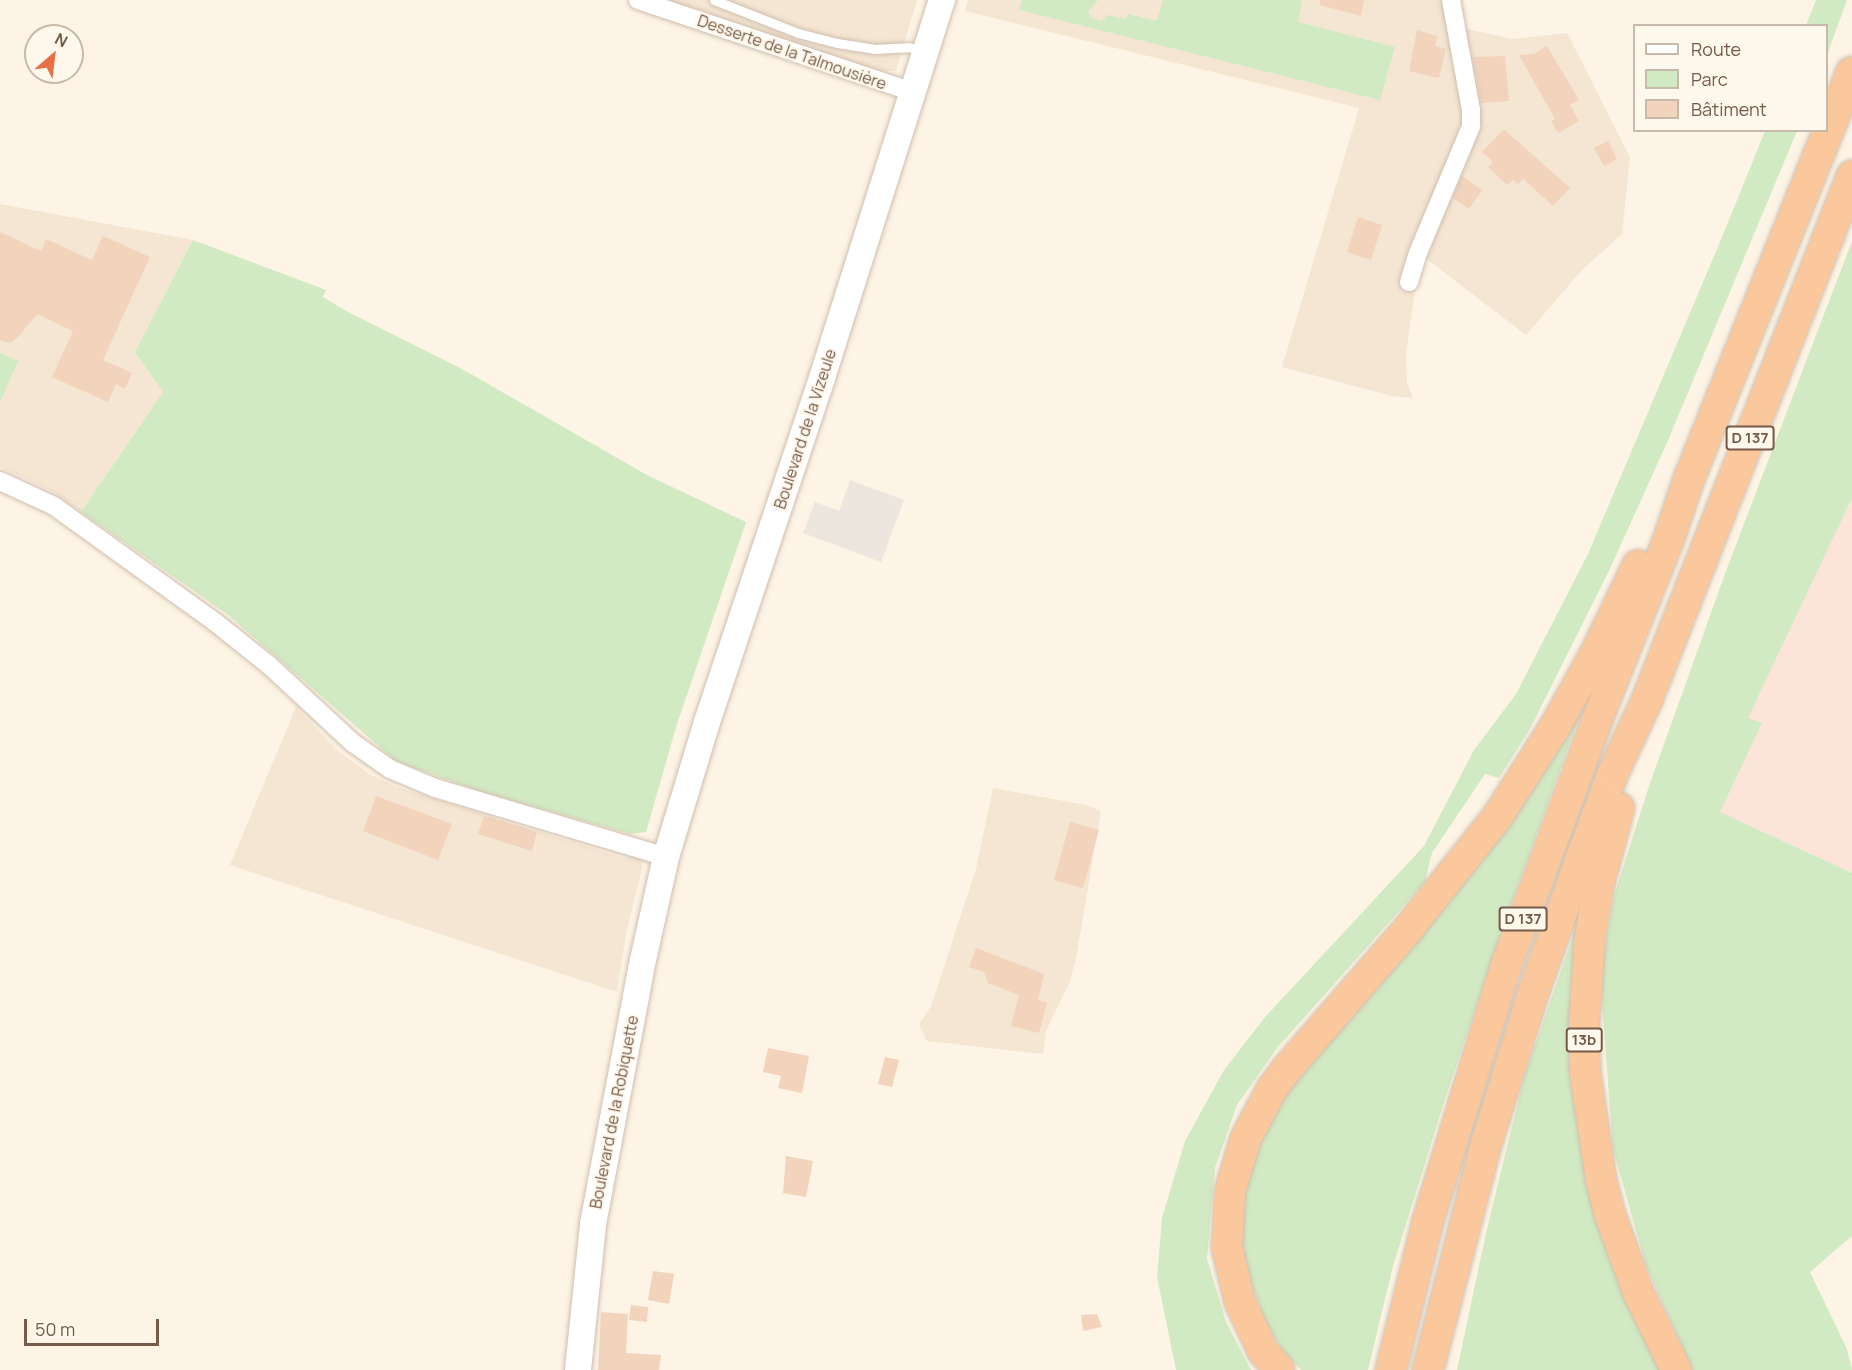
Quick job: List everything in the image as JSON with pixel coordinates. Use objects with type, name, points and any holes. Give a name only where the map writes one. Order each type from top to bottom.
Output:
[{"type":"highway","name":"D 137","points":[[1828,132],[1852,72]]},
{"type":"highway","name":"D 137","points":[[1392,1370],[1427,1224],[1505,969],[1598,717],[1667,544],[1689,479],[1828,132]]},
{"type":"highway","name":"D 137","points":[[1428,1370],[1485,1148],[1533,994],[1580,861],[1614,773],[1647,700],[1852,176]]},
{"type":"highway","points":[[1279,1370],[1263,1351],[1240,1302],[1227,1246],[1230,1191],[1246,1138],[1272,1089],[1287,1069],[1451,878],[1527,772],[1597,651],[1651,538],[1689,479]]},
{"type":"highway","name":"13b","points":[[1647,700],[1607,849],[1590,937],[1584,1026],[1585,1072],[1601,1180],[1610,1215],[1638,1292],[1676,1370]]},
{"type":"highway","points":[[1442,1370],[1485,1148]]},
{"type":"main road","name":"Boulevard de la Vizeule","points":[[666,857],[706,722],[822,378],[942,0]]},
{"type":"main road","name":"Boulevard de la Robiquette","points":[[578,1370],[593,1224],[640,976],[666,857]]},
{"type":"street","name":"Desserte de la Talmousière","points":[[638,0],[913,92]]},
{"type":"street","points":[[1409,282],[1418,254],[1471,126],[1471,110],[1451,0]]},
{"type":"street","points":[[0,481],[54,506],[215,622],[270,666],[353,743],[390,769],[435,788],[666,857]]},
{"type":"lane","points":[[714,0],[798,33],[874,49],[908,47],[926,51]]},
{"type":"shaded area","points":[[663,0],[917,0],[896,71],[875,71]]},
{"type":"shaded area","points":[[968,0],[1460,0],[1463,28],[1512,39],[1567,33],[1630,157],[1622,234],[1582,270],[1526,335],[1424,257],[1416,284],[1406,353],[1407,382],[1413,398],[1392,396],[1282,367],[1359,108],[965,11]]},
{"type":"shaded area","points":[[0,204],[193,240],[135,352],[163,392],[81,512],[53,492],[0,467]]},
{"type":"shaded area","points":[[1852,393],[1852,873],[1692,799]]},
{"type":"shaded area","points":[[850,480],[904,500],[881,562],[803,533],[815,502],[839,511]]},
{"type":"shaded area","points":[[296,707],[338,751],[371,775],[397,787],[627,859],[628,856],[641,859],[642,868],[626,934],[617,992],[230,865]]},
{"type":"shaded area","points":[[993,788],[1086,805],[1101,811],[1076,959],[1069,984],[1046,1031],[1043,1054],[927,1041],[919,1025],[931,1006],[976,869]]},
{"type":"green space","points":[[1022,0],[1098,0],[1088,12],[1091,18],[1102,21],[1107,15],[1126,19],[1128,14],[1157,21],[1163,0],[1302,0],[1298,22],[1395,47],[1380,100],[1019,10]]},
{"type":"green space","points":[[1816,0],[1847,0],[1828,52],[1828,24],[1806,24]]},
{"type":"green space","points":[[1765,132],[1797,132],[1669,438],[1609,571],[1530,729],[1499,778],[1485,774],[1432,853],[1425,882],[1277,1048],[1237,1105],[1215,1168],[1207,1259],[1226,1322],[1251,1370],[1176,1370],[1157,1277],[1162,1218],[1185,1141],[1224,1070],[1266,1016],[1424,846],[1474,750],[1516,694],[1588,554]]},
{"type":"green space","points":[[193,240],[326,290],[323,297],[348,312],[462,369],[647,475],[746,522],[676,727],[646,832],[630,834],[476,790],[397,762],[227,614],[81,512],[163,392],[135,352]]},
{"type":"green space","points":[[1852,241],[1852,498],[1748,718],[1762,723],[1720,812],[1852,873],[1852,1236],[1810,1272],[1847,1349],[1852,1370],[1692,1370],[1646,1266],[1613,1149],[1600,977],[1614,896],[1649,786],[1726,571]]},
{"type":"green space","points":[[0,353],[18,361],[0,403]]},
{"type":"green space","points":[[1585,702],[1509,910],[1445,1099],[1393,1266],[1368,1370],[1301,1370],[1282,1350],[1265,1321],[1243,1261],[1239,1232],[1247,1168],[1274,1107]]},
{"type":"green space","points":[[1590,887],[1578,1079],[1667,1370],[1457,1370],[1486,1233],[1524,1077]]},
{"type":"building","points":[[1320,0],[1364,0],[1361,16],[1320,5]]},
{"type":"building","points":[[1417,30],[1437,36],[1435,46],[1446,49],[1439,78],[1409,71]]},
{"type":"building","points":[[1547,46],[1579,100],[1570,105],[1579,121],[1558,133],[1551,121],[1555,119],[1519,55],[1534,54]]},
{"type":"building","points":[[1505,56],[1509,101],[1481,103],[1473,57]]},
{"type":"building","points":[[1504,129],[1570,188],[1553,206],[1523,179],[1518,184],[1513,180],[1507,185],[1488,167],[1493,162],[1482,152]]},
{"type":"building","points":[[1608,141],[1617,159],[1604,166],[1594,148]]},
{"type":"building","points":[[1462,176],[1482,190],[1469,209],[1453,198]]},
{"type":"building","points":[[1358,217],[1382,225],[1371,260],[1347,252]]},
{"type":"building","points":[[0,232],[41,251],[46,239],[92,260],[103,236],[150,257],[103,360],[132,373],[125,389],[116,384],[108,402],[52,377],[73,331],[37,314],[19,336],[10,343],[0,340]]},
{"type":"building","points":[[376,796],[452,824],[438,860],[363,831]]},
{"type":"building","points":[[484,816],[537,832],[532,851],[478,834]]},
{"type":"building","points":[[1070,822],[1099,830],[1083,888],[1054,880]]},
{"type":"building","points":[[976,948],[1044,974],[1038,1000],[1047,1003],[1039,1033],[1011,1026],[1019,995],[988,983],[984,972],[969,967]]},
{"type":"building","points":[[768,1048],[809,1056],[802,1093],[778,1088],[781,1076],[763,1072]]},
{"type":"building","points":[[885,1057],[899,1060],[892,1087],[878,1084]]},
{"type":"building","points":[[786,1156],[813,1161],[806,1197],[783,1193]]},
{"type":"building","points":[[653,1271],[674,1274],[669,1304],[648,1300]]},
{"type":"building","points":[[631,1305],[648,1307],[647,1322],[629,1320]]},
{"type":"building","points":[[601,1312],[628,1314],[626,1353],[661,1355],[659,1370],[598,1370]]},
{"type":"building","points":[[1097,1314],[1102,1327],[1083,1331],[1081,1315]]}]
